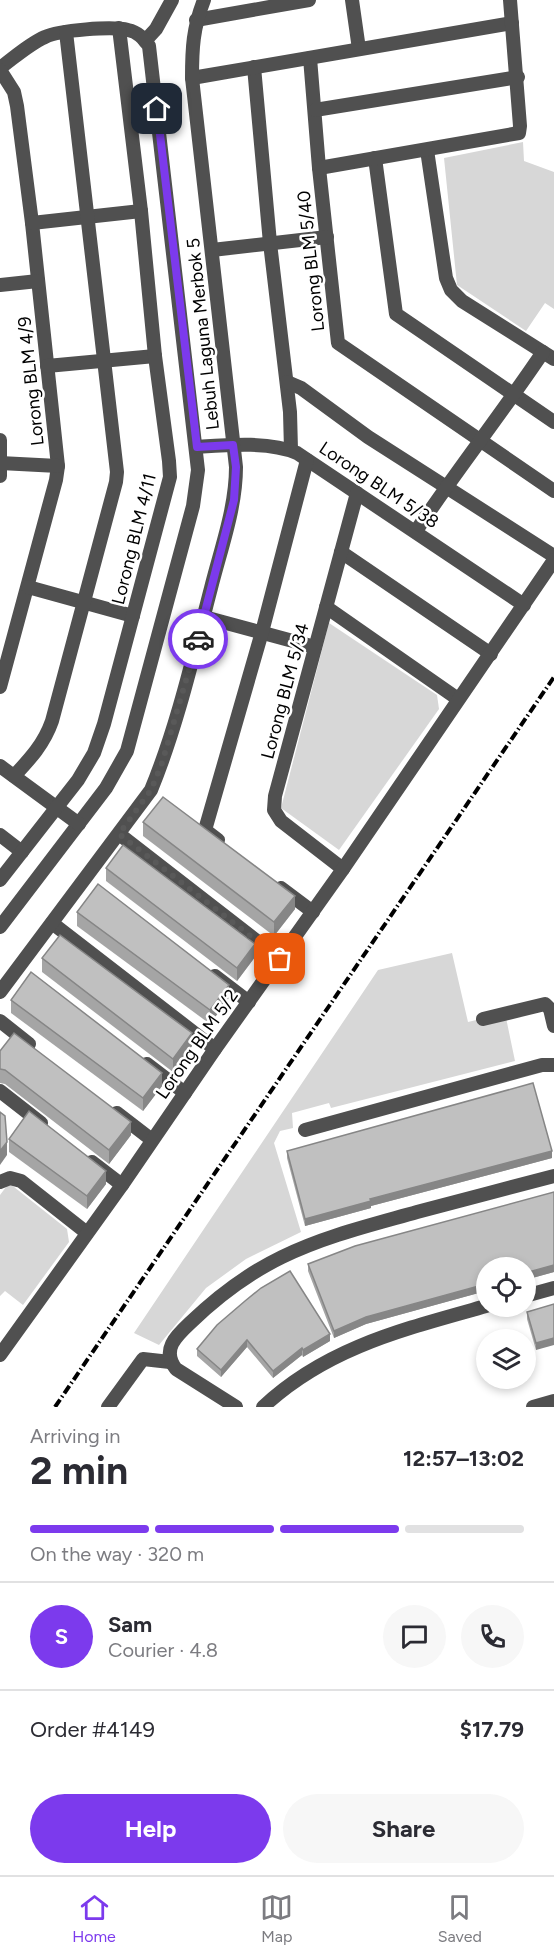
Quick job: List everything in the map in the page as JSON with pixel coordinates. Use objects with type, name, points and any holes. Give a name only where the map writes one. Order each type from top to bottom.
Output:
[{"type":"street","points":[[0,69],[38,41],[47,36],[66,32],[119,28],[142,36],[145,41],[156,29],[172,0]]},
{"type":"street","name":"Lebuh Laguna Merbok 5","points":[[0,992],[25,969],[52,923],[92,882],[119,834],[156,793],[162,763],[234,500],[236,467],[192,78],[192,42],[196,20],[204,0]]},
{"type":"street","points":[[196,20],[309,0]]},
{"type":"street","points":[[352,0],[359,49]]},
{"type":"street","points":[[319,168],[519,133],[518,77],[510,0]]},
{"type":"street","points":[[192,78],[512,23]]},
{"type":"street","name":"Lorong BLM 4/11","points":[[0,880],[78,780],[94,753],[104,724],[170,477],[119,28]]},
{"type":"street","points":[[14,776],[46,737],[116,482],[116,455],[66,32]]},
{"type":"street","name":"Lebuh Laguna Merbok 5","points":[[0,927],[106,789],[127,751],[197,487],[197,447],[152,62],[149,46],[145,41]]},
{"type":"street","name":"Lorong BLM 5/40","points":[[310,58],[338,343],[554,491]]},
{"type":"street","points":[[254,67],[270,243],[290,412],[291,450]]},
{"type":"street","name":"Lorong BLM 4/9","points":[[0,69],[14,92],[17,106],[58,466],[0,687]]},
{"type":"street","points":[[315,110],[518,77]]},
{"type":"street","points":[[416,531],[515,394],[550,355],[462,301],[451,290],[446,278],[427,150]]},
{"type":"street","points":[[375,158],[396,314],[554,422]]},
{"type":"street","points":[[32,223],[141,211]]},
{"type":"street","points":[[212,250],[327,237]]},
{"type":"street","points":[[0,285],[38,281]]},
{"type":"street","points":[[47,366],[155,356]]},
{"type":"street","points":[[287,382],[301,388],[368,437],[554,558]]},
{"type":"street","points":[[0,440],[0,467],[58,466]]},
{"type":"street","name":"Lorong BLM 5/38","points":[[197,447],[233,445],[291,450],[524,605]]},
{"type":"street","points":[[232,851],[200,827],[262,632],[307,460]]},
{"type":"street","name":"Lorong BLM 5/34","points":[[343,868],[281,821],[274,810],[275,796],[357,493]]},
{"type":"street","points":[[341,552],[491,654]]},
{"type":"street","name":"Lorong BLM 5/2","points":[[2,1347],[122,1185],[313,912],[491,654],[554,558]]},
{"type":"street","points":[[28,587],[133,616]]},
{"type":"street","points":[[326,607],[458,699]]},
{"type":"street","points":[[204,616],[315,647]]},
{"type":"street","points":[[0,766],[79,824]]},
{"type":"street","points":[[119,834],[280,959]]},
{"type":"street","points":[[0,835],[22,852]]},
{"type":"street","points":[[268,879],[313,912]]},
{"type":"street","points":[[52,923],[215,1049]]},
{"type":"street","points":[[201,965],[249,1002]]},
{"type":"street","points":[[483,1019],[545,1004],[550,1008],[554,1026]]},
{"type":"street","points":[[0,1021],[39,1052]]},
{"type":"street","points":[[139,1058],[185,1093]]},
{"type":"street","points":[[305,1130],[542,1065],[554,1066]]},
{"type":"street","points":[[0,1091],[53,1132]]},
{"type":"street","points":[[105,1103],[152,1140]]},
{"type":"street","points":[[79,1152],[122,1185]]},
{"type":"street","points":[[170,1362],[169,1352],[173,1341],[183,1330],[228,1291],[280,1258],[314,1242],[367,1226],[554,1176]]},
{"type":"street","points":[[0,1182],[10,1178],[21,1181],[87,1233]]},
{"type":"street","points":[[536,1293],[554,1288]]},
{"type":"street","points":[[263,1407],[280,1391],[343,1352],[370,1341],[476,1309]]},
{"type":"street","points":[[108,1407],[143,1359],[170,1362],[236,1407]]},
{"type":"street","points":[[533,1407],[554,1401]]},
{"type":"shaded area","points":[[523,142],[524,161],[554,172],[554,309],[545,303],[526,331],[457,285],[444,158]]},
{"type":"shaded area","points":[[329,623],[437,695],[439,709],[339,850],[281,808]]},
{"type":"shaded area","points":[[452,953],[468,1022],[505,1013],[515,1061],[331,1108],[329,1103],[292,1113],[293,1128],[280,1131],[274,1143],[301,1232],[246,1259],[206,1288],[159,1345],[134,1333],[378,970]]},
{"type":"shaded area","points":[[9,1183],[67,1229],[69,1242],[23,1305],[5,1291],[0,1296],[0,1195]]},
{"type":"building","points":[[163,797],[295,896],[274,922],[143,822]]},
{"type":"building","points":[[123,845],[255,944],[237,968],[106,868]]},
{"type":"building","points":[[98,884],[229,985],[210,1010],[77,912]]},
{"type":"building","points":[[60,935],[192,1033],[173,1059],[42,958]]},
{"type":"building","points":[[31,972],[162,1073],[143,1098],[11,1000]]},
{"type":"building","points":[[14,1033],[131,1122],[109,1150],[5,1070],[0,1069],[0,1051]]},
{"type":"building","points":[[533,1083],[552,1151],[370,1199],[371,1201],[305,1219],[287,1151]]},
{"type":"building","points":[[29,1111],[106,1171],[87,1196],[9,1139]]},
{"type":"building","points":[[0,1112],[5,1116],[7,1142],[0,1151]]},
{"type":"building","points":[[554,1192],[554,1265],[536,1270],[536,1257],[476,1257],[476,1287],[366,1317],[334,1331],[308,1264],[355,1246]]},
{"type":"building","points":[[290,1271],[330,1334],[303,1350],[302,1348],[273,1371],[247,1340],[221,1370],[197,1349],[217,1325],[245,1301],[261,1288]]},
{"type":"building","points":[[554,1304],[554,1338],[536,1343],[536,1329],[532,1329],[528,1317],[536,1317],[536,1309]]},
{"type":"railway","points":[[55,1407],[554,677]]},
{"type":"way so far","points":[[198,639],[162,763],[151,790],[119,834],[280,959]]},
{"type":"route","points":[[157,109],[197,447],[233,445],[236,467],[234,500],[198,639]]}]
